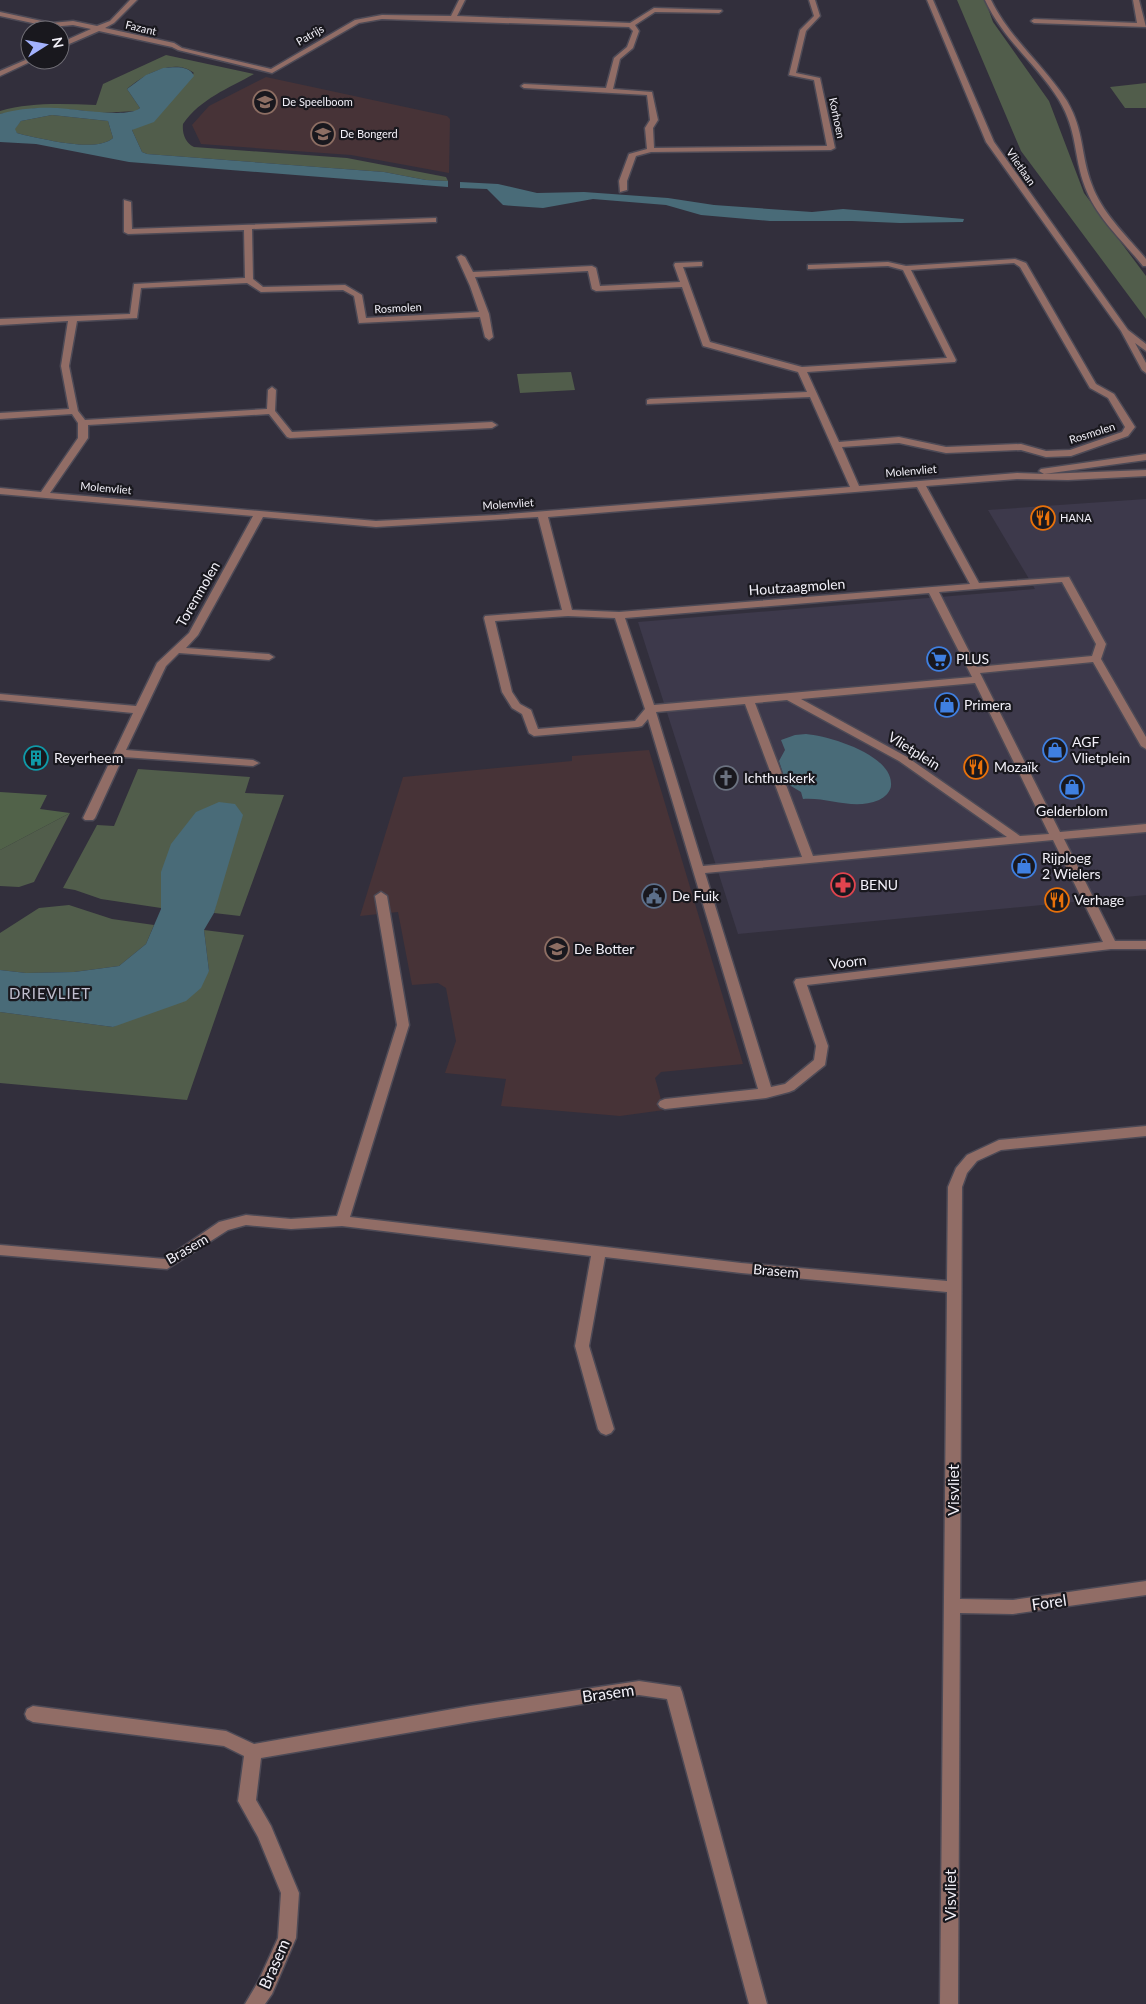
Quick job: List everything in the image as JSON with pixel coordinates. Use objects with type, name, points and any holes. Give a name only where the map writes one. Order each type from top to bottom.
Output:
[{"type":"street","name":"Fazant","points":[[70,41],[112,22],[134,0]]},
{"type":"street","points":[[454,18],[462,0]]},
{"type":"street","name":"Korhoen","points":[[650,150],[832,148],[817,78],[792,74],[803,30],[817,16],[812,0]]},
{"type":"street","name":"Vlietlaan","points":[[930,0],[990,142],[1125,331],[1146,370]]},
{"type":"street","points":[[988,0],[993,13],[1011,40],[1051,83],[1062,100],[1073,120],[1084,172],[1092,196],[1146,264]]},
{"type":"street","points":[[1034,21],[1143,25],[1136,0]]},
{"type":"street","points":[[609,91],[617,58],[630,48],[636,31],[631,26],[654,10],[719,10]]},
{"type":"street","name":"Fazant","points":[[0,14],[51,25],[73,23],[180,49]]},
{"type":"street","name":"Patrijs","points":[[180,49],[272,70],[357,21],[382,17],[454,18],[631,26]]},
{"type":"street","points":[[0,74],[20,65]]},
{"type":"street","points":[[524,86],[650,93],[654,120],[649,128],[650,150],[633,154],[623,181],[624,190]]},
{"type":"street","points":[[127,202],[128,232],[433,220]]},
{"type":"street","points":[[248,227],[250,280]]},
{"type":"street","points":[[461,256],[471,275],[485,314],[490,337]]},
{"type":"street","name":"Rosmolen","points":[[811,267],[888,264],[906,268],[1015,262],[1023,265],[1093,386],[1111,396],[1130,427],[1126,434],[1071,453],[1046,454],[1021,447],[946,450],[899,440],[836,445]]},
{"type":"street","points":[[699,264],[678,264],[706,344],[802,370],[952,360],[906,268]]},
{"type":"street","points":[[471,275],[592,268],[596,289],[684,284]]},
{"type":"street","name":"Rosmolen","points":[[0,322],[134,316],[137,286],[250,280],[261,290],[345,287],[358,295],[362,321],[485,314]]},
{"type":"street","points":[[44,496],[83,438],[83,423],[74,411],[65,366],[73,319]]},
{"type":"street","name":"Vlietlaan","points":[[1125,331],[1146,348]]},
{"type":"street","points":[[802,370],[855,488]]},
{"type":"street","points":[[272,390],[271,411],[290,435],[492,425]]},
{"type":"street","points":[[650,402],[813,394]]},
{"type":"street","points":[[0,416],[74,411]]},
{"type":"street","points":[[83,423],[271,411]]},
{"type":"street","name":"Molenvliet","points":[[1017,476],[1059,468],[1146,457]]},
{"type":"street","name":"Molenvliet","points":[[0,491],[376,524],[542,514],[1017,476],[1068,477],[1146,473]]},
{"type":"street","points":[[920,483],[976,586]]},
{"type":"street","name":"Torenmolen","points":[[89,818],[161,666],[193,635],[260,513]]},
{"type":"street","points":[[542,514],[568,612]]},
{"type":"street","name":"Houtzaagmolen","points":[[650,709],[638,724],[534,733],[528,712],[516,706],[507,692],[490,618],[568,612],[620,615],[1065,579],[1101,644],[1096,659]]},
{"type":"street","points":[[933,590],[1111,945]]},
{"type":"street","points":[[620,615],[766,1094]]},
{"type":"street","points":[[177,650],[269,657]]},
{"type":"street","points":[[650,709],[788,696],[1096,659],[1146,746]]},
{"type":"street","name":"Vlietplein","points":[[788,696],[903,759],[1018,840]]},
{"type":"street","points":[[0,697],[140,710]]},
{"type":"street","points":[[749,700],[809,860]]},
{"type":"street","points":[[119,753],[253,763]]},
{"type":"street","points":[[698,870],[1146,828]]},
{"type":"street","points":[[342,1221],[403,1025],[381,896]]},
{"type":"street","name":"Voorn","points":[[665,1104],[766,1094],[790,1087],[820,1062],[822,1046],[800,982],[1111,945],[1146,945]]},
{"type":"street","name":"Visvliet","points":[[949,2004],[956,1187],[961,1171],[972,1158],[999,1145],[1146,1131]]},
{"type":"street","name":"Brasem","points":[[0,1250],[167,1264],[224,1226],[246,1220],[291,1224],[342,1221],[741,1268],[954,1287]]},
{"type":"street","points":[[599,1252],[582,1346],[606,1429]]},
{"type":"street","name":"Forel","points":[[952,1606],[1013,1607],[1146,1588]]},
{"type":"street","name":"Brasem","points":[[254,2004],[265,1988],[287,1938],[290,1893],[265,1832],[247,1801],[253,1752],[470,1714],[639,1688],[674,1692],[758,2004]]},
{"type":"street","points":[[40,1715],[226,1738],[253,1752]]},
{"type":"shaded area","name":"De Bongerd","points":[[266,77],[447,116],[450,119],[449,173],[351,155],[201,144],[192,125],[209,106]]},
{"type":"shaded area","points":[[1146,499],[1146,895],[738,934],[638,622],[1035,589],[988,510]]},
{"type":"shaded area","name":"De Botter","points":[[649,750],[743,1064],[661,1072],[655,1078],[664,1110],[620,1116],[501,1106],[506,1079],[445,1073],[456,1041],[446,988],[438,983],[412,985],[398,912],[360,916],[403,777],[572,761],[572,756]]},
{"type":"green space","points":[[957,0],[985,0],[993,22],[1049,101],[1084,193],[1146,276],[1146,319],[1021,151]]},
{"type":"green space","points":[[166,55],[254,74],[206,101],[190,115],[183,124],[183,131],[186,140],[194,147],[347,158],[446,177],[448,181],[426,180],[384,172],[147,154],[142,152],[132,130],[194,73],[177,67],[159,70],[141,78],[127,89],[140,108],[136,111],[101,113],[38,108],[0,114],[0,111],[23,106],[59,104],[96,105],[103,84]]},
{"type":"green space","points":[[1146,83],[1146,108],[1125,108],[1110,87]]},
{"type":"green space","points":[[52,115],[108,121],[113,138],[95,144],[70,144],[24,135],[17,133],[14,129],[21,121]]},
{"type":"green space","points":[[571,372],[575,390],[520,393],[517,374]]},
{"type":"green space","points":[[138,769],[250,777],[245,793],[284,795],[240,916],[214,913],[217,898],[161,872],[161,908],[101,899],[63,888],[97,825],[114,826]]},
{"type":"green space","points":[[0,792],[47,795],[40,809],[70,813],[0,850]]},
{"type":"green space","points":[[70,813],[34,882],[19,887],[0,886],[0,850]]},
{"type":"green space","points":[[69,905],[112,919],[154,925],[146,944],[119,966],[74,972],[26,973],[0,970],[0,933],[39,908]]},
{"type":"green space","points":[[204,930],[244,935],[187,1100],[0,1083],[0,1012],[113,1027],[209,971]]},
{"type":"water","points":[[177,67],[189,70],[194,76],[154,122],[132,130],[142,152],[147,154],[384,172],[426,180],[448,181],[448,187],[129,162],[36,144],[0,142],[0,114],[7,112],[41,108],[63,108],[124,113],[140,108],[127,89],[146,75],[163,68]],"holes":[[[52,115],[108,121],[113,138],[95,144],[70,144],[24,135],[17,133],[15,129],[21,121]]]},
{"type":"water","points":[[460,182],[498,184],[537,193],[584,192],[668,198],[714,205],[812,212],[843,209],[964,219],[963,222],[900,223],[770,221],[701,215],[666,205],[593,199],[543,208],[514,206],[503,205],[487,189],[460,188]]},
{"type":"water","points":[[806,734],[829,738],[870,755],[881,763],[888,773],[891,786],[888,793],[879,800],[860,804],[803,799],[801,792],[786,783],[779,761],[785,750],[781,740],[795,735]]},
{"type":"water","points":[[219,802],[235,804],[243,815],[214,913],[204,930],[209,971],[201,988],[186,1001],[113,1027],[0,1012],[0,970],[26,973],[74,972],[119,966],[146,944],[161,909],[161,872],[171,844],[196,812]]},
{"type":"place","name":"De Speelboom","points":[[265,102]]},
{"type":"place","name":"De Bongerd","points":[[323,134]]},
{"type":"place","name":"HANA","points":[[1043,518]]},
{"type":"place","name":"PLUS","points":[[939,659]]},
{"type":"place","name":"Primera","points":[[947,705]]},
{"type":"place","name":"AGF Vlietplein","points":[[1055,750]]},
{"type":"place","name":"Reyerheem","points":[[36,758]]},
{"type":"place","name":"Mozaïk","points":[[976,767]]},
{"type":"place","name":"Ichthuskerk","points":[[726,778]]},
{"type":"place","name":"Gelderblom","points":[[1072,787]]},
{"type":"place","name":"Rijploeg 2 Wielers","points":[[1024,866]]},
{"type":"place","name":"BENU","points":[[843,885]]},
{"type":"place","name":"De Fuik","points":[[654,896]]},
{"type":"place","name":"Verhage","points":[[1057,900]]},
{"type":"place","name":"De Botter","points":[[557,949]]},
{"type":"district","name":"DRIEVLIET","points":[[50,994]]}]
